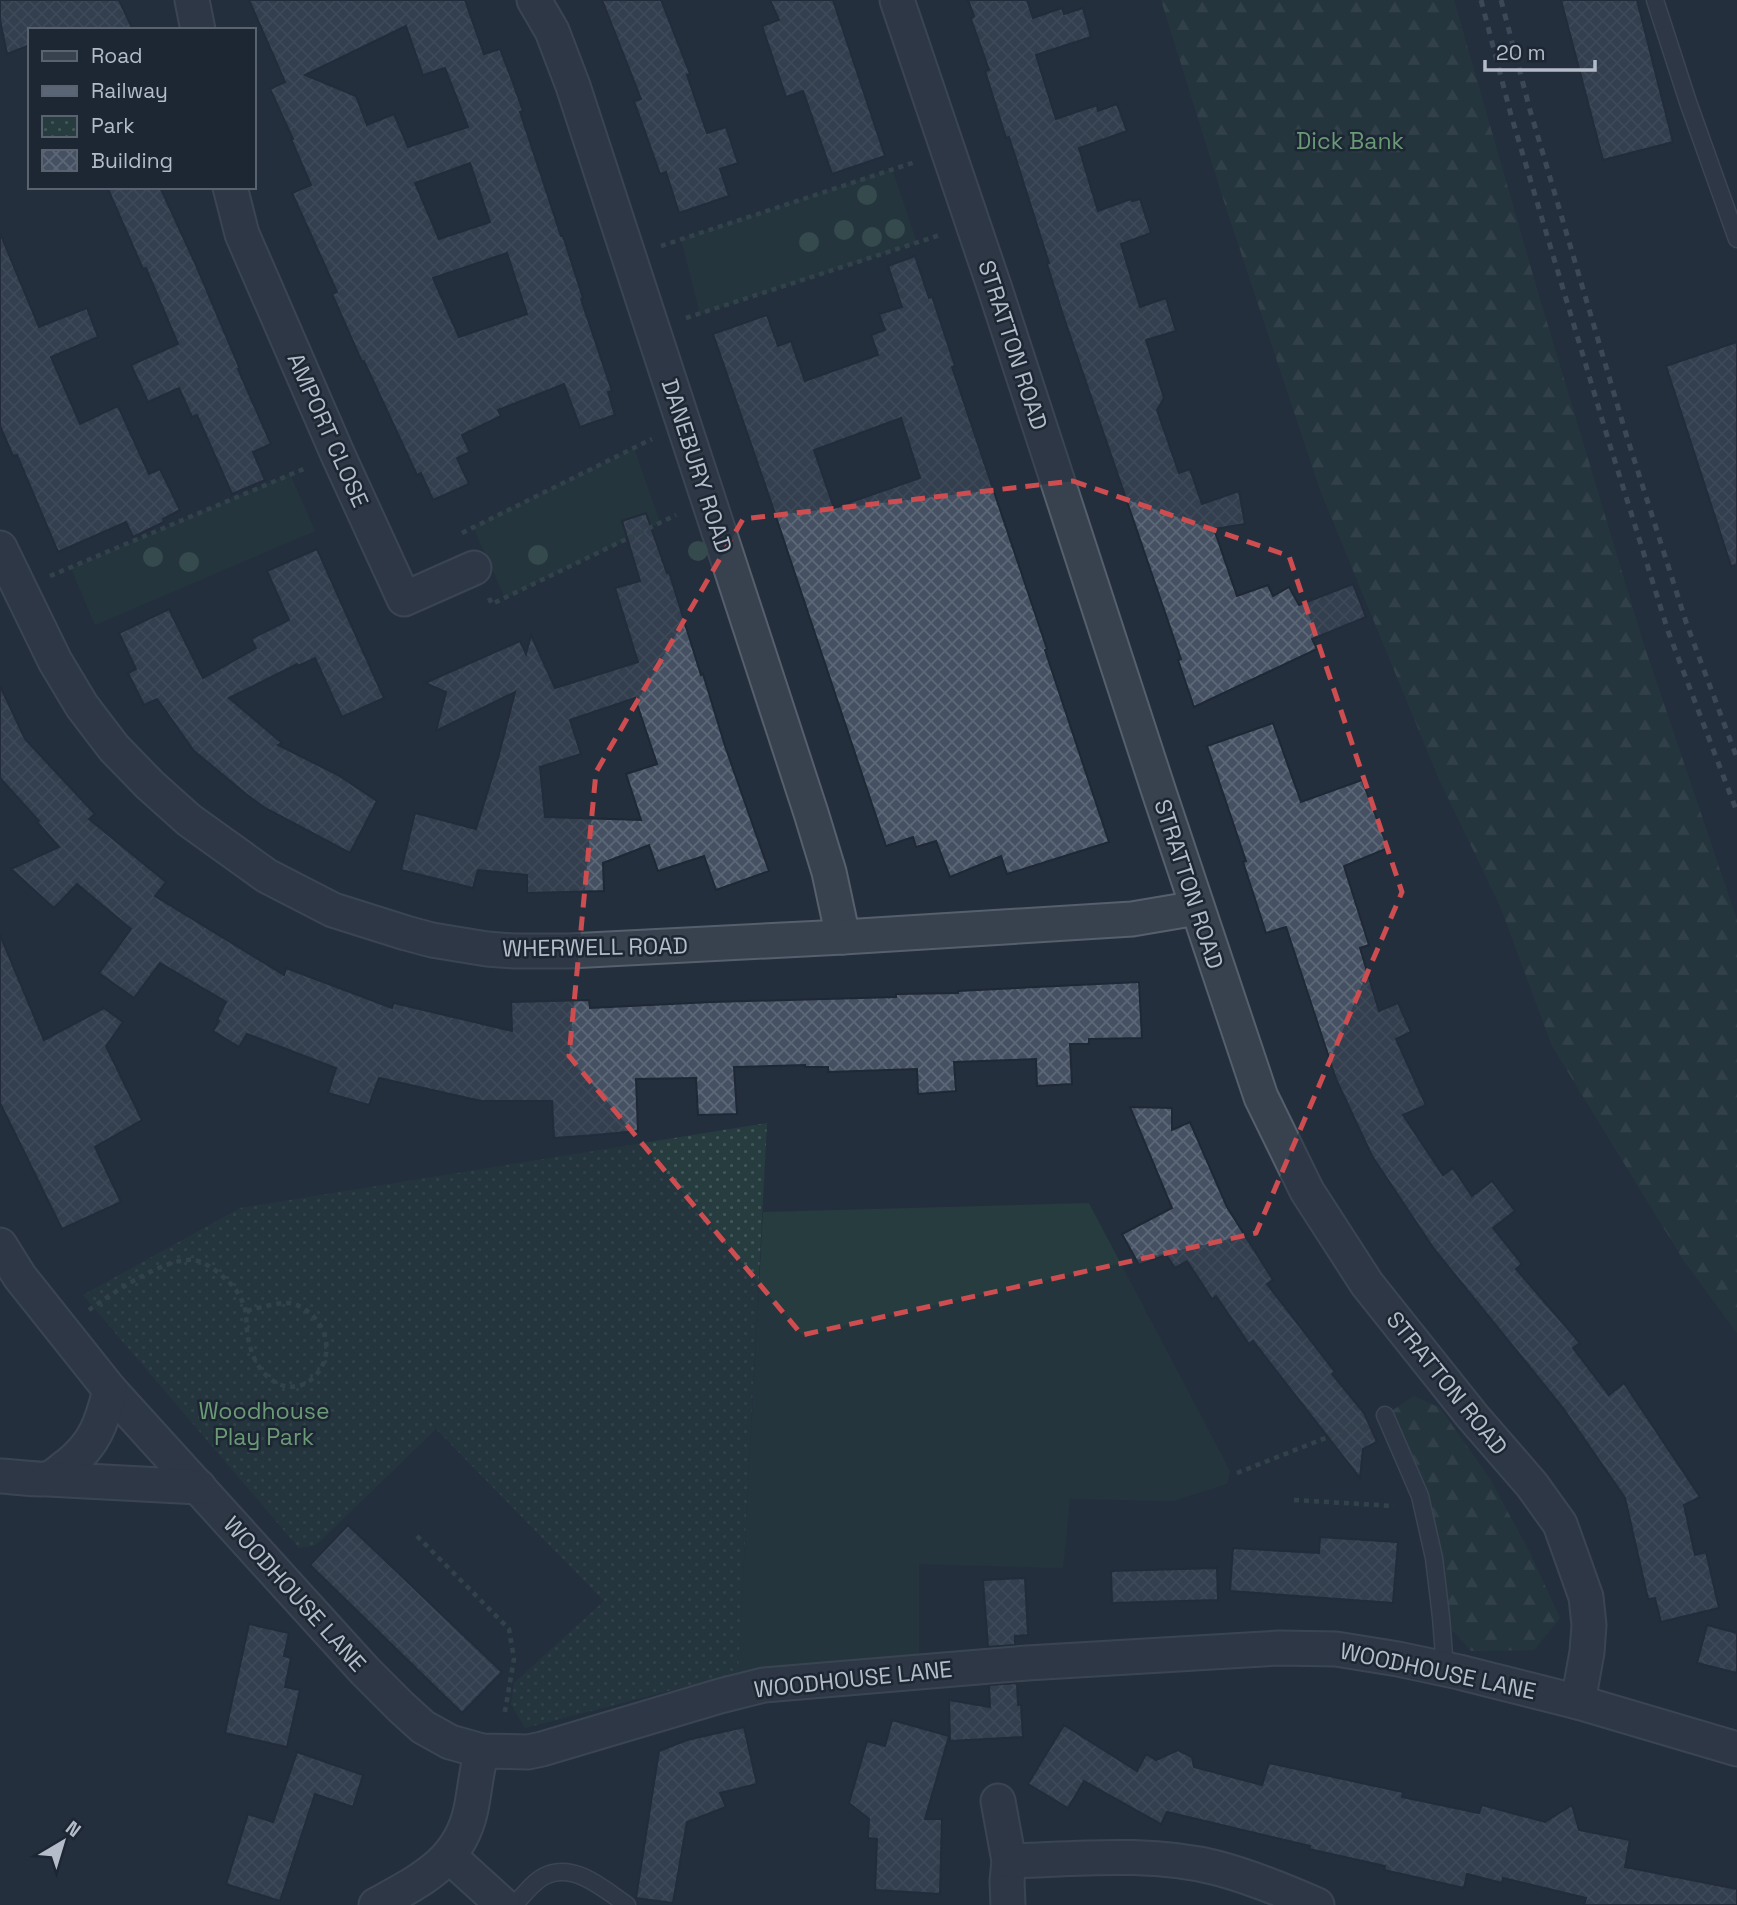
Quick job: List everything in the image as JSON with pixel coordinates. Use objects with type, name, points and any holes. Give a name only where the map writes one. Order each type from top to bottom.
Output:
[{"type":"street","points":[[192,0],[198,28]]},
{"type":"street","name":"DANEBURY ROAD","points":[[534,0],[552,31],[573,86],[827,862],[843,937]]},
{"type":"street","name":"STRATTON ROAD","points":[[897,0],[949,150],[1261,1097],[1307,1191],[1367,1284],[1473,1417],[1532,1485],[1560,1524],[1586,1597],[1589,1625],[1578,1702]]},
{"type":"street","name":"AMPORT CLOSE","points":[[231,189],[243,234],[338,455],[404,599],[474,568]]},
{"type":"street","name":"WHERWELL ROAD","points":[[0,548],[55,661],[82,706],[132,767],[189,820],[267,876],[333,910],[406,933],[487,949],[569,951],[1132,919],[1197,908]]},
{"type":"street","name":"WOODHOUSE LANE","points":[[0,1245],[20,1277],[110,1390],[365,1671],[423,1727],[450,1742],[490,1752],[528,1752],[764,1685],[1027,1663],[1279,1648],[1336,1649],[1443,1668],[1578,1702],[1737,1749]]},
{"type":"street","points":[[48,1479],[72,1462],[92,1441],[101,1423],[110,1390]]},
{"type":"street","points":[[0,1476],[200,1488]]},
{"type":"street","points":[[376,1905],[433,1872],[449,1856],[467,1823],[475,1773],[490,1752]]},
{"type":"street","points":[[998,1801],[1009,1861],[1008,1905]]},
{"type":"street","points":[[449,1856],[503,1905]]},
{"type":"street","points":[[1009,1861],[1121,1858],[1168,1860],[1216,1868],[1277,1888],[1317,1905]]},
{"type":"lane","points":[[1655,0],[1737,239]]},
{"type":"lane","points":[[1385,1415],[1420,1496],[1435,1570],[1443,1668]]},
{"type":"lane","points":[[514,1905],[537,1882],[547,1875],[558,1873],[577,1874],[627,1905]]},
{"type":"path","points":[[628,257],[949,150]]},
{"type":"path","points":[[652,329],[973,225]]},
{"type":"path","points":[[683,423],[458,535],[492,604],[708,499]]},
{"type":"path","points":[[20,588],[338,455]]},
{"type":"path","points":[[62,1331],[119,1289],[159,1269],[191,1260],[205,1264],[225,1278],[240,1295],[246,1311],[251,1353],[262,1370],[277,1384],[285,1387],[294,1387],[309,1381],[322,1366],[327,1352],[322,1330],[316,1319],[307,1310],[290,1303],[246,1311]]},
{"type":"path","points":[[1237,1473],[1385,1415]]},
{"type":"path","points":[[1294,1500],[1422,1508]]},
{"type":"path","points":[[417,1536],[509,1629],[513,1659],[490,1752]]},
{"type":"highlighted area","points":[[1073,481],[1289,556],[1402,892],[1256,1233],[802,1335],[569,1056],[596,772],[743,519]]},
{"type":"green space","name":"Dick Bank","points":[[1161,0],[1454,0],[1643,642],[1737,920],[1737,1333],[1684,1261],[1552,1046],[1500,906],[1438,777],[1320,490],[1227,211]]},
{"type":"green space","points":[[892,169],[917,243],[700,314],[681,239]]},
{"type":"green space","points":[[634,448],[660,523],[505,598],[473,527]]},
{"type":"green space","points":[[290,474],[315,531],[95,625],[71,568]]},
{"type":"green space","name":"Woodhouse Play Park","points":[[767,1123],[738,1673],[525,1728],[511,1704],[514,1683],[604,1601],[436,1429],[316,1545],[299,1548],[83,1295],[240,1208]]},
{"type":"green space","points":[[1089,1203],[1230,1471],[1227,1484],[1173,1501],[1070,1499],[1063,1568],[919,1564],[919,1668],[738,1673],[763,1212]]},
{"type":"green space","points":[[1414,1396],[1440,1408],[1490,1479],[1530,1553],[1560,1618],[1534,1650],[1471,1651],[1441,1617],[1434,1558],[1390,1412]]},
{"type":"building","points":[[0,0],[119,0],[132,28],[28,28],[28,46],[7,54],[0,20]]},
{"type":"building","points":[[249,0],[465,0],[484,54],[500,49],[512,80],[523,111],[520,112],[612,391],[608,392],[615,415],[580,427],[564,384],[498,410],[501,416],[462,435],[470,452],[457,458],[469,484],[433,500],[421,473],[417,475],[364,361],[362,362],[332,294],[337,292],[292,193],[311,185],[270,89],[285,82]],"holes":[[[406,26],[423,75],[445,68],[468,127],[408,147],[394,114],[367,125],[356,96],[305,75]],[[470,163],[490,222],[439,239],[415,183]],[[507,253],[527,314],[459,337],[433,278]]]},
{"type":"building","points":[[602,0],[661,0],[690,74],[687,75],[707,133],[726,127],[738,163],[720,169],[729,196],[679,213],[666,172],[660,174],[634,101],[641,99]]},
{"type":"building","points":[[770,0],[833,0],[885,156],[832,174],[803,91],[786,97],[762,26],[779,20]]},
{"type":"building","points":[[968,0],[1027,0],[1033,18],[1062,8],[1064,14],[1083,8],[1091,37],[1036,55],[1056,119],[1097,105],[1098,111],[1117,104],[1127,131],[1079,148],[1098,211],[1131,199],[1140,199],[1151,233],[1121,244],[1140,307],[1166,298],[1176,331],[1146,340],[1164,398],[1157,410],[1179,473],[1190,469],[1202,504],[1239,491],[1245,524],[1214,529],[1237,596],[1268,585],[1273,596],[1289,587],[1299,605],[1353,584],[1366,617],[1312,639],[1317,649],[1194,707],[1178,660],[1181,659],[1063,315],[1009,137],[1006,138],[985,71],[989,70],[971,19],[974,16]]},
{"type":"building","points":[[1561,0],[1637,0],[1673,142],[1603,160]]},
{"type":"building","points":[[108,189],[161,189],[271,444],[253,452],[265,480],[232,494],[197,415],[192,417],[179,388],[148,402],[131,365],[178,344],[146,268],[143,269]]},
{"type":"building","points":[[0,233],[39,327],[87,308],[98,337],[51,357],[80,424],[118,406],[149,474],[160,469],[180,510],[163,519],[164,522],[133,537],[126,522],[58,552],[17,455],[13,456],[0,426]]},
{"type":"building","points":[[915,256],[929,298],[932,296],[955,366],[952,367],[1109,842],[1007,874],[1001,856],[950,877],[936,841],[916,847],[913,837],[886,846],[713,334],[767,315],[778,346],[791,341],[805,381],[878,355],[871,335],[885,330],[879,314],[902,307],[888,266]],"holes":[[[901,418],[920,478],[834,508],[814,450]]]},
{"type":"building","points":[[1737,342],[1737,565],[1731,566],[1666,366]]},
{"type":"building","points":[[646,513],[667,573],[669,572],[701,675],[703,674],[769,871],[716,890],[704,856],[658,871],[649,845],[603,863],[604,891],[527,893],[527,875],[478,870],[473,888],[401,870],[415,813],[476,829],[515,692],[436,731],[446,692],[425,683],[520,641],[526,654],[531,635],[555,688],[638,662],[615,588],[640,581],[622,521]],"holes":[[[635,698],[657,764],[626,774],[641,820],[545,817],[540,767],[581,754],[570,720]]]},
{"type":"building","points":[[317,549],[384,698],[342,717],[315,658],[298,666],[297,664],[229,698],[282,743],[278,745],[338,775],[377,801],[350,853],[265,808],[194,751],[157,699],[144,705],[128,673],[136,669],[119,633],[169,609],[203,678],[256,648],[251,639],[289,620],[267,571]]},
{"type":"building","points":[[0,686],[25,739],[95,814],[89,819],[166,882],[155,896],[284,975],[286,968],[392,1008],[394,1003],[512,1031],[511,1002],[589,1000],[590,1008],[896,997],[896,994],[1139,982],[1142,1038],[1089,1039],[1089,1044],[1070,1044],[1072,1084],[1037,1086],[1036,1059],[954,1062],[956,1091],[918,1094],[917,1069],[828,1072],[828,1067],[805,1065],[734,1067],[737,1114],[698,1115],[696,1078],[636,1079],[638,1131],[554,1138],[552,1101],[481,1101],[379,1078],[369,1105],[328,1093],[336,1068],[247,1034],[239,1047],[213,1031],[226,1002],[160,963],[134,998],[99,973],[131,929],[77,884],[54,908],[11,869],[59,847],[0,778]]},
{"type":"building","points":[[1273,723],[1301,802],[1362,780],[1388,848],[1344,866],[1369,945],[1360,948],[1379,1011],[1398,1003],[1411,1032],[1396,1039],[1426,1105],[1403,1115],[1443,1175],[1453,1168],[1472,1196],[1492,1181],[1515,1211],[1493,1228],[1522,1264],[1516,1269],[1580,1343],[1573,1348],[1609,1395],[1624,1383],[1700,1497],[1684,1505],[1695,1555],[1706,1552],[1719,1608],[1661,1622],[1655,1598],[1648,1599],[1625,1498],[1563,1408],[1434,1249],[1372,1156],[1336,1079],[1286,927],[1266,933],[1243,862],[1246,861],[1207,746]]},
{"type":"building","points":[[0,935],[44,1040],[104,1008],[123,1022],[106,1046],[142,1120],[95,1147],[121,1202],[62,1229],[0,1103]]},
{"type":"building","points":[[1130,1107],[1172,1108],[1172,1130],[1190,1122],[1227,1207],[1273,1280],[1267,1284],[1335,1372],[1332,1374],[1364,1413],[1377,1442],[1363,1449],[1360,1478],[1253,1341],[1249,1344],[1216,1296],[1212,1299],[1187,1261],[1175,1268],[1166,1255],[1139,1265],[1122,1234],[1172,1208]]},
{"type":"building","points":[[348,1525],[502,1672],[462,1713],[310,1565]]},
{"type":"building","points":[[1320,1537],[1398,1542],[1393,1603],[1230,1591],[1233,1548],[1319,1553]]},
{"type":"building","points":[[1217,1568],[1218,1600],[1112,1603],[1111,1571]]},
{"type":"building","points":[[1025,1578],[1028,1635],[1015,1636],[1015,1645],[988,1647],[983,1580]]},
{"type":"building","points":[[249,1624],[289,1633],[284,1656],[291,1658],[285,1687],[300,1690],[287,1747],[225,1733]]},
{"type":"building","points":[[1707,1625],[1737,1633],[1737,1673],[1697,1663]]},
{"type":"building","points":[[1017,1683],[1023,1737],[950,1741],[949,1700],[990,1707],[989,1685]]},
{"type":"building","points":[[892,1720],[949,1736],[925,1819],[942,1819],[940,1894],[875,1890],[877,1839],[868,1838],[869,1819],[849,1803],[867,1741],[885,1746]]},
{"type":"building","points":[[1064,1725],[1137,1771],[1146,1754],[1156,1760],[1178,1750],[1192,1757],[1194,1767],[1262,1785],[1269,1763],[1403,1792],[1402,1797],[1479,1813],[1482,1805],[1545,1822],[1572,1805],[1579,1830],[1630,1840],[1625,1867],[1737,1889],[1737,1905],[1584,1905],[1586,1898],[1503,1878],[1502,1883],[1467,1874],[1464,1888],[1384,1870],[1385,1866],[1309,1849],[1310,1846],[1167,1812],[1161,1824],[1084,1781],[1068,1808],[1028,1784]]},
{"type":"building","points":[[744,1727],[757,1784],[720,1793],[726,1807],[687,1822],[673,1903],[636,1898],[659,1751],[687,1740]]},
{"type":"building","points":[[297,1752],[363,1775],[353,1807],[315,1794],[280,1901],[226,1884],[248,1814],[273,1822]]},
{"type":"railway","points":[[1481,0],[1511,115],[1668,631],[1737,812]]},
{"type":"railway","points":[[1501,0],[1530,110],[1626,434],[1687,625],[1737,758]]}]
